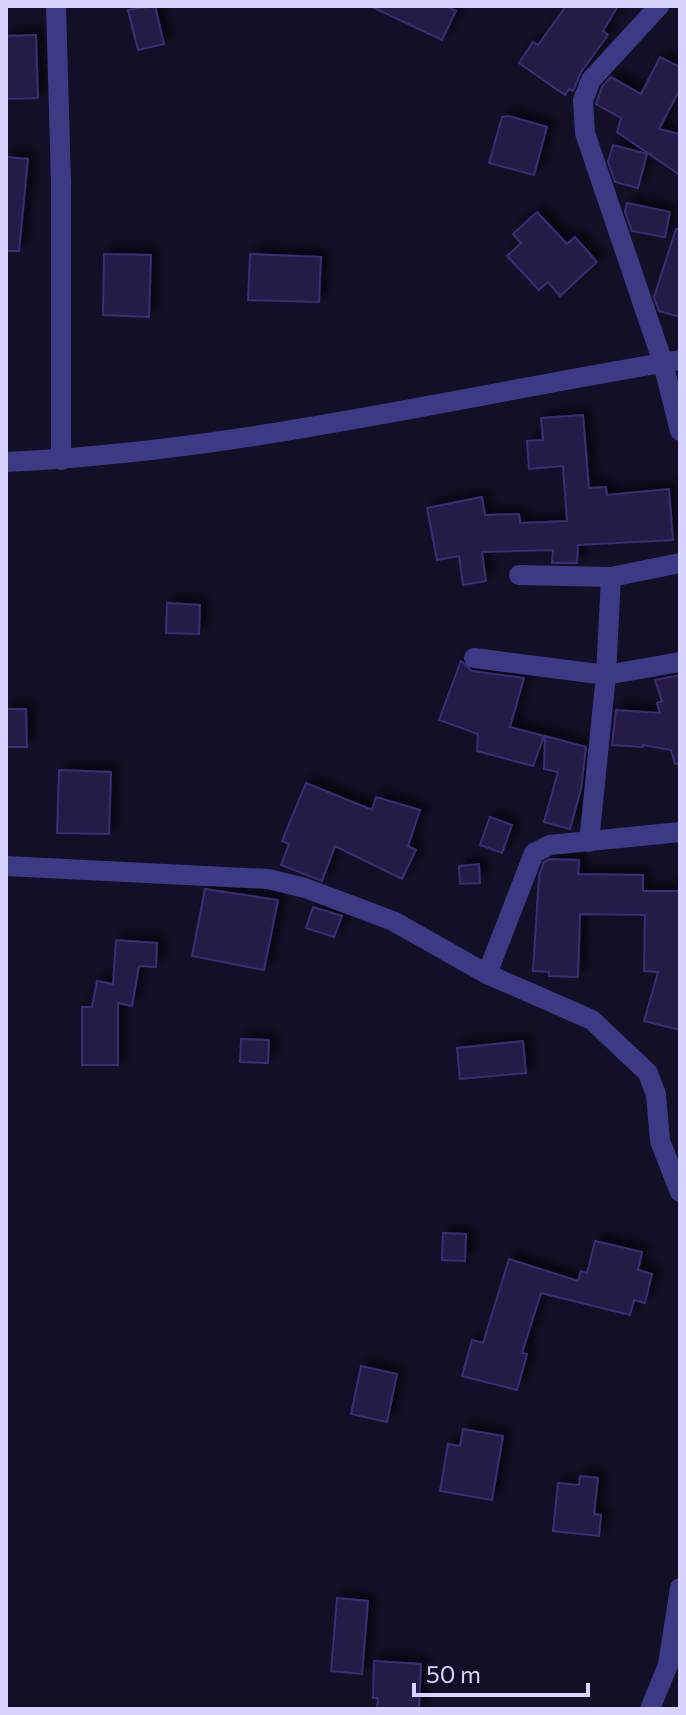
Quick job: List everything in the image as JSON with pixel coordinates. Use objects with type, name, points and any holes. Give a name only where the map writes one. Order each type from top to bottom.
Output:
[{"type":"street","points":[[56,6],[61,183],[61,460]]},
{"type":"street","points":[[659,6],[591,80],[583,100],[585,133],[672,361],[680,431]]},
{"type":"street","points":[[6,462],[61,460],[275,435],[672,361]]},
{"type":"street","points":[[519,575],[611,577],[680,563]]},
{"type":"street","points":[[589,842],[606,675],[611,577]]},
{"type":"street","points":[[474,658],[606,675],[680,662]]},
{"type":"street","points":[[487,974],[534,853],[550,845],[680,832]]},
{"type":"street","points":[[6,866],[268,879],[305,888],[393,921],[487,974],[592,1020],[642,1065],[653,1084],[660,1141],[680,1192]]},
{"type":"street","points":[[650,1709],[674,1665],[680,1588]]},
{"type":"building","points":[[155,6],[164,44],[138,50],[128,10]]},
{"type":"building","points":[[370,6],[446,6],[456,11],[442,40]]},
{"type":"building","points":[[566,6],[618,6],[603,31],[608,35],[581,72],[573,91],[569,89],[565,95],[519,63],[533,42],[538,45]]},
{"type":"building","points":[[36,35],[38,98],[6,99],[6,36]]},
{"type":"building","points":[[660,57],[680,67],[680,89],[659,129],[680,134],[680,175],[617,132],[621,118],[596,104],[602,87],[611,77],[641,94]]},
{"type":"building","points":[[509,116],[547,127],[534,175],[489,163],[502,117]]},
{"type":"building","points":[[613,145],[647,154],[638,188],[615,182],[608,162]]},
{"type":"building","points":[[6,157],[28,159],[19,251],[6,251]]},
{"type":"building","points":[[627,203],[670,212],[665,237],[632,231],[625,212]]},
{"type":"building","points":[[537,212],[567,244],[575,237],[597,262],[560,296],[548,282],[539,290],[507,256],[521,243],[513,234]]},
{"type":"building","points":[[676,229],[680,230],[680,317],[659,311],[654,297]]},
{"type":"building","points":[[104,254],[151,255],[149,317],[103,315]]},
{"type":"building","points":[[250,254],[321,257],[319,302],[248,300]]},
{"type":"building","points":[[583,415],[589,488],[606,487],[607,495],[669,489],[673,540],[578,545],[577,563],[552,563],[553,550],[482,552],[486,581],[463,585],[459,556],[437,560],[427,508],[482,497],[485,515],[519,514],[520,523],[567,521],[563,466],[529,469],[527,441],[543,440],[541,418]]},
{"type":"building","points":[[167,603],[200,605],[199,634],[166,633]]},
{"type":"building","points":[[461,661],[472,671],[524,678],[510,727],[544,736],[533,766],[477,751],[478,734],[439,720]]},
{"type":"building","points":[[680,675],[680,764],[675,764],[671,750],[643,745],[612,745],[616,710],[660,713],[657,703],[662,701],[655,680]]},
{"type":"building","points":[[6,709],[26,709],[27,747],[6,747]]},
{"type":"building","points":[[545,736],[586,747],[581,789],[570,829],[544,822],[558,772],[544,769]]},
{"type":"building","points":[[59,770],[111,772],[109,834],[57,833]]},
{"type":"building","points":[[306,783],[372,810],[376,797],[420,810],[408,846],[416,850],[402,879],[335,846],[322,881],[281,865],[289,844],[282,841]]},
{"type":"building","points":[[490,817],[512,825],[502,853],[480,845]]},
{"type":"building","points":[[550,859],[579,860],[578,874],[643,875],[643,891],[680,891],[680,1030],[644,1021],[658,972],[644,971],[645,915],[580,914],[578,977],[549,976],[549,972],[533,971],[539,876],[544,862]]},
{"type":"building","points":[[479,864],[480,883],[460,884],[459,866]]},
{"type":"building","points":[[205,889],[278,900],[264,970],[192,956]]},
{"type":"building","points":[[313,907],[342,916],[334,937],[306,928]]},
{"type":"building","points":[[116,940],[157,943],[156,967],[139,966],[132,1006],[118,1003],[118,1065],[82,1065],[82,1007],[92,1007],[97,981],[113,984]]},
{"type":"building","points":[[241,1039],[269,1040],[268,1063],[240,1062]]},
{"type":"building","points":[[523,1041],[526,1073],[460,1079],[457,1048]]},
{"type":"building","points":[[443,1233],[466,1234],[465,1261],[442,1260]]},
{"type":"building","points":[[595,1241],[642,1252],[638,1270],[652,1274],[645,1303],[634,1300],[630,1315],[541,1293],[522,1353],[527,1354],[517,1390],[462,1376],[472,1340],[483,1343],[509,1259],[578,1281],[581,1271],[587,1273]]},
{"type":"building","points":[[361,1366],[397,1374],[387,1422],[351,1414]]},
{"type":"building","points":[[463,1429],[503,1436],[492,1500],[440,1491],[448,1444],[460,1446]]},
{"type":"building","points":[[580,1476],[598,1478],[594,1514],[601,1515],[599,1536],[553,1531],[558,1483],[579,1485]]},
{"type":"building","points":[[337,1598],[368,1601],[362,1674],[331,1671]]},
{"type":"building","points":[[374,1661],[421,1664],[419,1709],[377,1709],[378,1698],[373,1698]]}]
